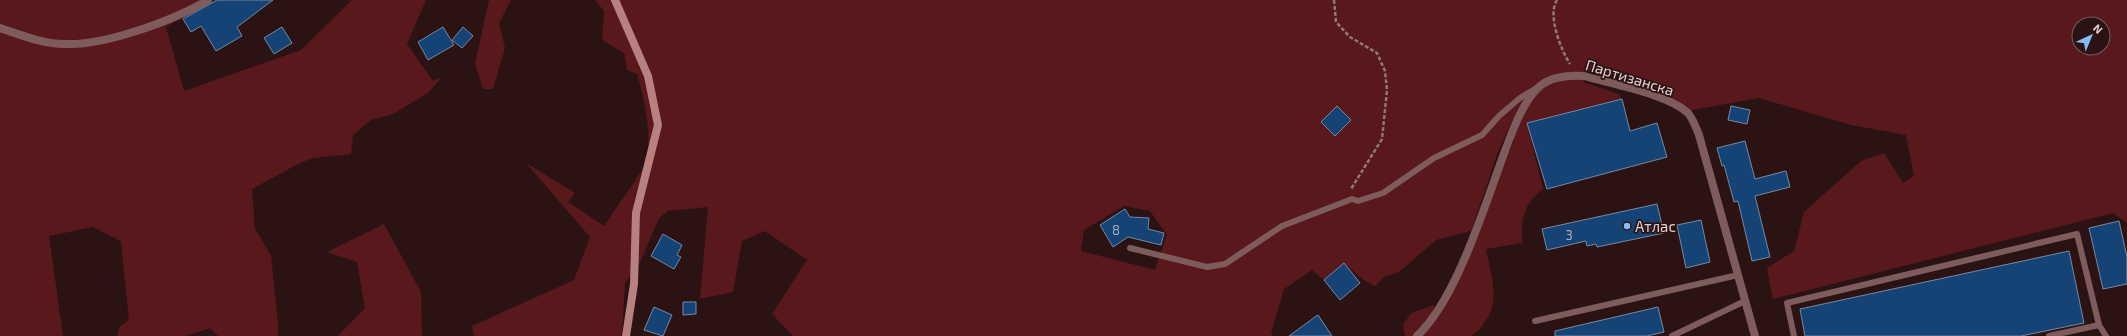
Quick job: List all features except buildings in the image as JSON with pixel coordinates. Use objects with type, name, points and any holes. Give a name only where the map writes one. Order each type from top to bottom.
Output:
[{"type":"street","points":[[0,28],[31,39],[66,44],[100,40],[151,27],[208,0]]},
{"type":"street","points":[[615,0],[648,76],[658,125],[636,213],[634,284],[626,336]]},
{"type":"street","name":"Партизанска","points":[[1539,86],[1560,76],[1584,76],[1666,100],[1688,113],[1699,135],[1755,336]]},
{"type":"street","points":[[1417,336],[1433,317],[1447,295],[1471,241],[1513,130],[1539,86]]},
{"type":"lane","points":[[1130,248],[1207,267],[1225,264],[1282,226],[1352,199],[1358,201],[1382,193],[1434,158],[1482,135],[1499,116],[1520,98],[1539,86]]},
{"type":"lane","points":[[1794,336],[1787,303],[2077,234],[2099,325],[2106,336]]},
{"type":"lane","points":[[1535,321],[1738,275]]},
{"type":"lane","points":[[1672,336],[1723,310],[1745,301]]},
{"type":"lane","points":[[2049,336],[2099,325]]},
{"type":"path","points":[[1334,0],[1336,22],[1350,37],[1377,53],[1385,70],[1386,84],[1382,139],[1353,182],[1349,193],[1352,199]]},
{"type":"path","points":[[1557,0],[1554,20],[1558,39],[1565,55],[1573,67],[1584,76]]},
{"type":"shaded area","points":[[0,0],[210,0],[166,27],[184,91],[301,50],[352,0],[426,0],[407,44],[433,81],[442,77],[428,93],[393,114],[371,120],[353,135],[351,154],[313,158],[298,164],[252,189],[255,228],[271,256],[278,336],[218,336],[210,328],[186,336],[117,336],[120,326],[129,320],[121,241],[93,227],[49,236],[63,336],[0,336]]},
{"type":"shaded area","points":[[489,0],[511,0],[499,23],[505,48],[493,89],[483,89],[475,64]]},
{"type":"shaded area","points":[[595,0],[2127,0],[2127,223],[2113,213],[1773,299],[1767,268],[1794,251],[1804,212],[1861,161],[1884,153],[1903,183],[1914,176],[1906,135],[1851,125],[1759,98],[1692,110],[1634,78],[1587,71],[1583,82],[1619,94],[1622,99],[1527,123],[1543,189],[1536,195],[1527,207],[1522,226],[1522,243],[1486,249],[1492,278],[1492,306],[1489,315],[1481,327],[1470,336],[1405,336],[1403,325],[1411,313],[1434,305],[1439,316],[1514,141],[1513,119],[1498,152],[1471,231],[1436,240],[1399,272],[1384,277],[1375,286],[1365,281],[1344,263],[1324,280],[1312,270],[1284,289],[1271,333],[1273,336],[793,336],[772,314],[807,260],[765,231],[742,241],[733,292],[700,299],[708,207],[668,211],[659,218],[639,265],[625,283],[622,336],[474,336],[472,326],[574,280],[590,237],[526,163],[575,193],[568,202],[604,226],[645,166],[648,144],[647,120],[637,74],[627,70],[624,53],[602,40],[604,11]],"holes":[[[1124,206],[1150,211],[1167,235],[1155,270],[1081,251],[1084,230]]]},
{"type":"shaded area","points":[[384,224],[421,292],[422,336],[338,336],[365,308],[357,262],[327,252]]},
{"type":"place","name":"Атлас","points":[[1627,226]]}]
